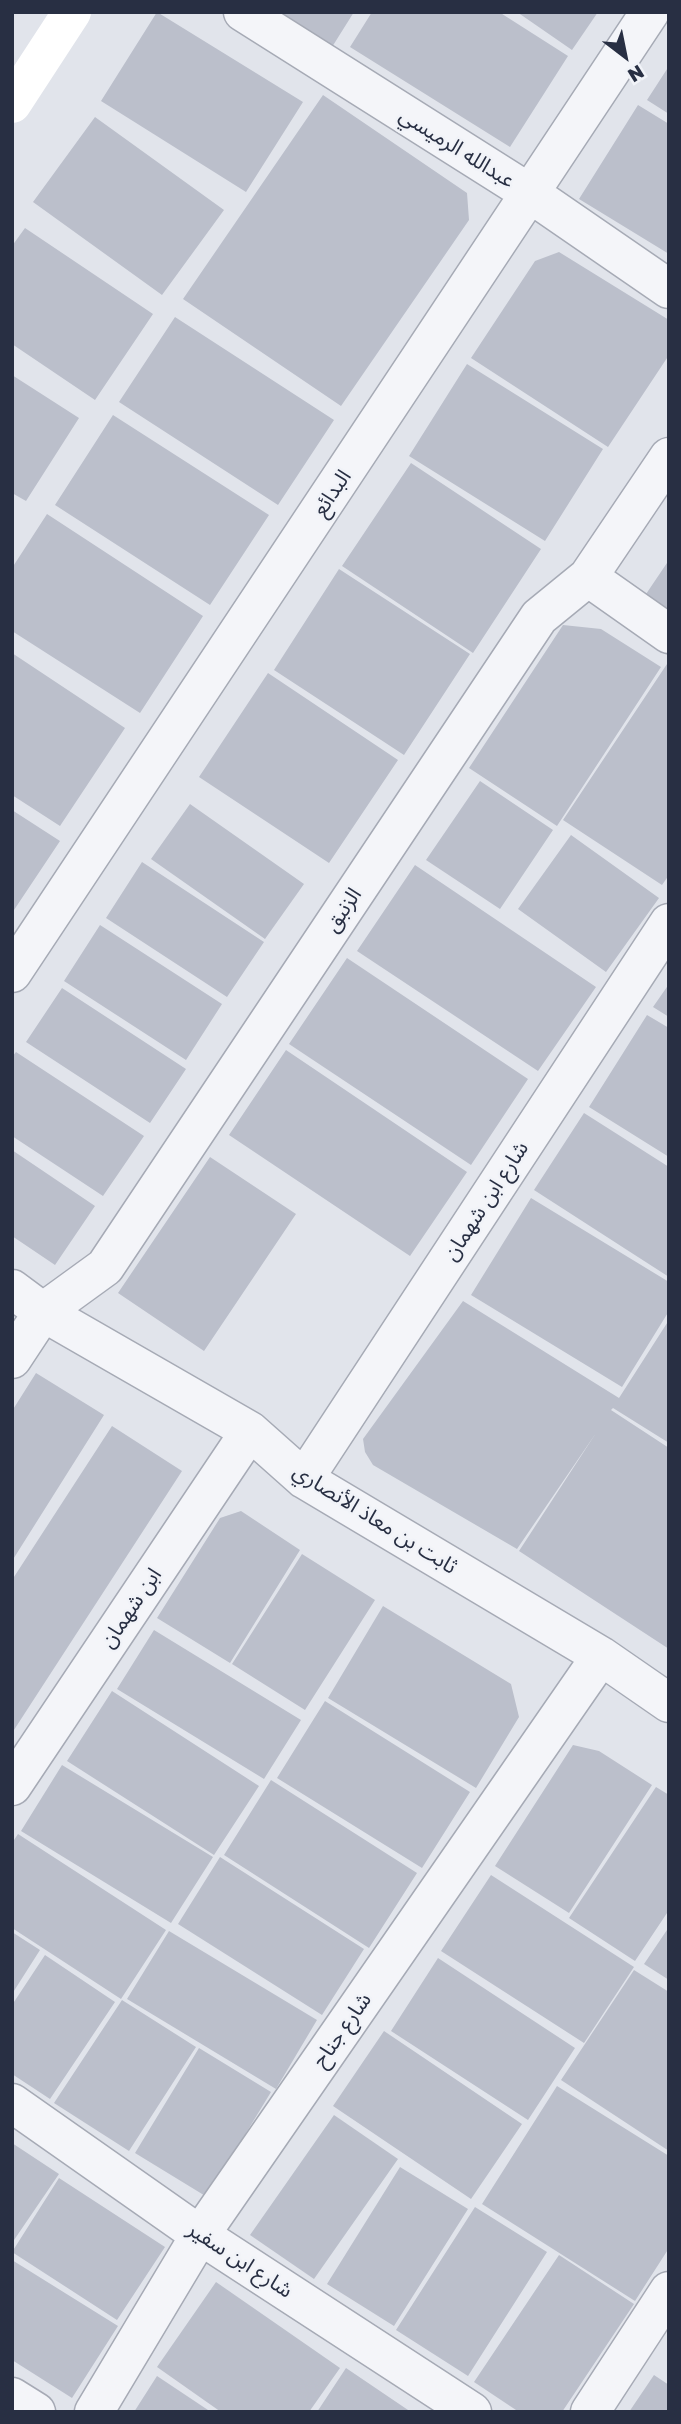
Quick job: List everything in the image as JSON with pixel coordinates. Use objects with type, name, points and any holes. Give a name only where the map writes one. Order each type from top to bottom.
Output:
[{"type":"street","points":[[12,104],[72,12]]},
{"type":"street","name":"عبدالله الرميسي","points":[[243,12],[531,194],[669,289]]},
{"type":"street","name":"البدائع","points":[[12,973],[650,12]]},
{"type":"street","name":"الزنبق","points":[[12,1359],[43,1312],[104,1267],[539,617],[588,577],[669,457]]},
{"type":"street","points":[[588,577],[669,634]]},
{"type":"street","name":"شارع ابن شهمان","points":[[304,1479],[669,923]]},
{"type":"street","name":"ثابت بن معاذ الأنصاري","points":[[12,1289],[43,1312],[250,1431],[304,1479],[601,1656],[669,1703]]},
{"type":"street","name":"ابن شهمان","points":[[12,1786],[250,1431]]},
{"type":"street","name":"شارع جناح","points":[[94,2412],[200,2235],[601,1656]]},
{"type":"street","name":"شارع ابن سفير","points":[[12,2103],[200,2235],[472,2412]]},
{"type":"street","points":[[590,2412],[669,2291]]},
{"type":"street","points":[[12,2397],[36,2412]]},
{"type":"building","points":[[157,12],[303,102],[246,192],[101,101]]},
{"type":"building","points":[[264,12],[354,12],[327,55]]},
{"type":"building","points":[[372,12],[499,12],[568,56],[510,147],[350,47]]},
{"type":"building","points":[[517,12],[598,12],[572,50]]},
{"type":"building","points":[[669,66],[669,114],[647,100]]},
{"type":"building","points":[[323,95],[467,193],[469,220],[341,406],[183,299]]},
{"type":"building","points":[[638,105],[669,124],[669,254],[579,199]]},
{"type":"building","points":[[95,117],[224,210],[162,295],[33,202]]},
{"type":"building","points":[[25,228],[153,314],[95,400],[12,344],[12,246]]},
{"type":"building","points":[[559,252],[669,320],[669,355],[608,447],[471,358],[535,261]]},
{"type":"building","points":[[175,317],[334,420],[278,505],[119,402]]},
{"type":"building","points":[[467,364],[603,449],[545,541],[409,456]]},
{"type":"building","points":[[12,375],[79,418],[26,501],[12,493]]},
{"type":"building","points":[[113,415],[269,515],[210,605],[55,505]]},
{"type":"building","points":[[411,463],[541,549],[473,653],[342,566]]},
{"type":"building","points":[[47,514],[203,616],[140,713],[12,631],[12,568]]},
{"type":"building","points":[[669,560],[669,613],[644,597]]},
{"type":"building","points":[[339,569],[470,654],[404,755],[274,670]]},
{"type":"building","points":[[563,625],[601,629],[661,667],[557,826],[469,768]]},
{"type":"building","points":[[12,653],[125,728],[60,826],[12,795]]},
{"type":"building","points":[[669,661],[669,875],[662,885],[563,820]]},
{"type":"building","points":[[268,673],[398,760],[329,863],[199,777]]},
{"type":"building","points":[[480,781],[553,830],[500,909],[426,860]]},
{"type":"building","points":[[190,804],[304,884],[265,939],[151,859]]},
{"type":"building","points":[[12,810],[60,841],[12,913]]},
{"type":"building","points":[[571,835],[659,898],[606,972],[518,909]]},
{"type":"building","points":[[142,862],[264,942],[227,997],[106,918]]},
{"type":"building","points":[[415,865],[596,987],[538,1071],[357,951]]},
{"type":"building","points":[[100,925],[222,1004],[186,1060],[64,981]]},
{"type":"building","points":[[347,958],[528,1079],[471,1165],[289,1044]]},
{"type":"building","points":[[669,984],[669,1017],[653,1007]]},
{"type":"building","points":[[62,988],[186,1069],[150,1123],[26,1042]]},
{"type":"building","points":[[647,1015],[669,1028],[669,1157],[589,1107]]},
{"type":"building","points":[[286,1050],[467,1172],[410,1256],[229,1135]]},
{"type":"building","points":[[16,1052],[144,1136],[103,1196],[12,1136],[12,1057]]},
{"type":"building","points":[[584,1113],[669,1167],[669,1277],[534,1190]]},
{"type":"building","points":[[12,1150],[95,1206],[55,1265],[12,1236]]},
{"type":"building","points":[[210,1157],[296,1214],[204,1351],[118,1293]]},
{"type":"building","points":[[531,1198],[669,1282],[669,1311],[622,1387],[471,1295]]},
{"type":"building","points":[[463,1301],[619,1398],[669,1320],[669,1443],[613,1408],[611,1410],[669,1448],[669,1649],[519,1551],[596,1433],[517,1549],[373,1465],[365,1452],[363,1439]]},
{"type":"building","points":[[36,1373],[104,1415],[12,1561],[12,1411]]},
{"type":"building","points":[[112,1426],[182,1471],[12,1733],[12,1580]]},
{"type":"building","points":[[241,1511],[300,1550],[230,1663],[157,1618],[220,1518]]},
{"type":"building","points":[[302,1554],[375,1600],[305,1710],[232,1664]]},
{"type":"building","points":[[383,1606],[511,1684],[519,1717],[476,1788],[328,1698]]},
{"type":"building","points":[[154,1630],[301,1720],[264,1779],[117,1689]]},
{"type":"building","points":[[112,1691],[259,1786],[214,1855],[67,1761]]},
{"type":"building","points":[[325,1701],[470,1792],[422,1868],[277,1778]]},
{"type":"building","points":[[573,1745],[599,1751],[652,1785],[569,1913],[495,1866]]},
{"type":"building","points":[[62,1765],[213,1857],[171,1923],[21,1831]]},
{"type":"building","points":[[271,1780],[417,1873],[369,1948],[224,1855]]},
{"type":"building","points":[[656,1787],[669,1795],[669,1910],[635,1961],[569,1918]]},
{"type":"building","points":[[18,1834],[166,1930],[121,1999],[12,1928],[12,1843]]},
{"type":"building","points":[[220,1857],[364,1949],[322,2015],[178,1924]]},
{"type":"building","points":[[491,1875],[634,1967],[584,2043],[441,1951]]},
{"type":"building","points":[[669,1927],[669,1980],[644,1964]]},
{"type":"building","points":[[169,1931],[317,2020],[276,2089],[127,1999]]},
{"type":"building","points":[[12,1932],[40,1950],[12,1994]]},
{"type":"building","points":[[45,1955],[115,2002],[50,2099],[12,2074],[12,2005]]},
{"type":"building","points":[[438,1958],[575,2048],[528,2120],[391,2031]]},
{"type":"building","points":[[634,1970],[669,1992],[669,2151],[561,2080]]},
{"type":"building","points":[[122,2000],[196,2047],[129,2151],[54,2103]]},
{"type":"building","points":[[384,2031],[522,2124],[471,2199],[333,2106]]},
{"type":"building","points":[[199,2048],[271,2092],[207,2197],[135,2153]]},
{"type":"building","points":[[557,2086],[669,2156],[669,2248],[635,2301],[482,2204]]},
{"type":"building","points":[[334,2115],[398,2159],[314,2279],[250,2235]]},
{"type":"building","points":[[12,2143],[59,2174],[12,2243]]},
{"type":"building","points":[[400,2167],[468,2209],[394,2326],[327,2284]]},
{"type":"building","points":[[59,2178],[165,2247],[117,2320],[12,2252]]},
{"type":"building","points":[[475,2207],[547,2252],[468,2376],[396,2330]]},
{"type":"building","points":[[559,2255],[634,2304],[562,2412],[519,2412],[474,2382]]},
{"type":"building","points":[[12,2260],[118,2326],[72,2398],[12,2360]]},
{"type":"building","points":[[216,2282],[340,2368],[309,2412],[221,2412],[157,2367]]},
{"type":"building","points":[[346,2368],[411,2412],[317,2412]]},
{"type":"building","points":[[654,2375],[669,2385],[669,2412],[629,2412]]},
{"type":"building","points":[[157,2376],[211,2412],[134,2412]]}]
